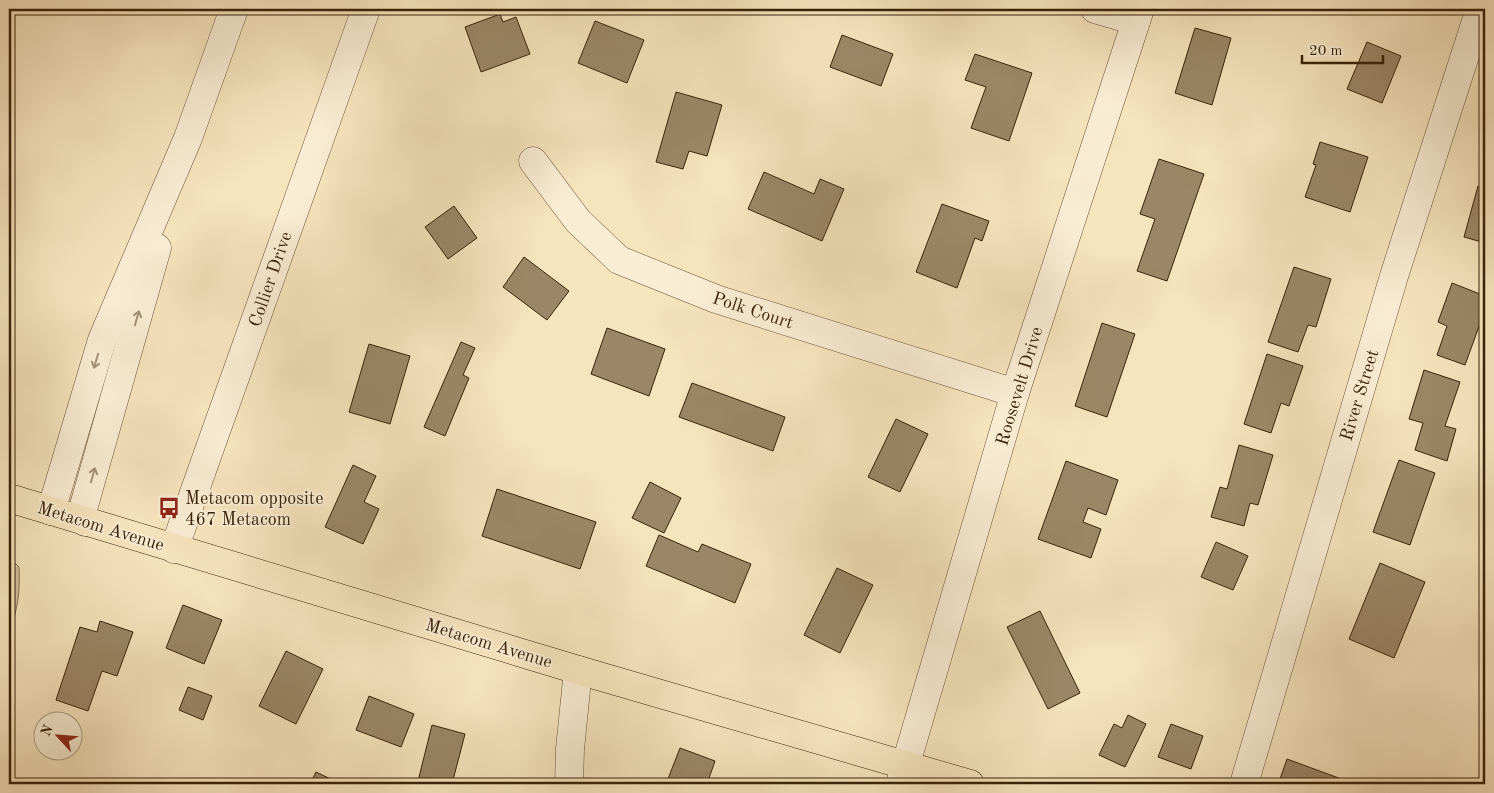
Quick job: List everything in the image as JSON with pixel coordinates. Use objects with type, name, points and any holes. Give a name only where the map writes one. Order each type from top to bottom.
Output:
[{"type":"main road","name":"Metacom Avenue","points":[[9,498],[578,670],[903,775],[970,784]]},
{"type":"street","points":[[51,511],[102,340],[188,138],[234,9]]},
{"type":"street","name":"Collier Drive","points":[[174,548],[366,9]]},
{"type":"street","points":[[1095,9],[1138,15]]},
{"type":"street","name":"River Street","points":[[1244,784],[1394,276],[1480,9]]},
{"type":"street","name":"Roosevelt Drive","points":[[903,775],[1015,393],[1138,15]]},
{"type":"street","points":[[85,522],[83,509],[188,138]]},
{"type":"street","name":"Polk Court","points":[[533,161],[578,221],[619,260],[716,299],[1015,393]]},
{"type":"street","points":[[568,784],[578,670]]},
{"type":"shaded area","points":[[9,557],[19,567],[19,593],[9,633]]},
{"type":"building","points":[[500,14],[503,22],[516,17],[530,54],[481,72],[465,27]]},
{"type":"building","points":[[595,21],[644,40],[627,83],[578,63]]},
{"type":"building","points":[[1195,28],[1231,38],[1212,105],[1175,93]]},
{"type":"building","points":[[842,35],[893,54],[881,86],[830,67]]},
{"type":"building","points":[[1367,42],[1401,56],[1382,103],[1347,89]]},
{"type":"building","points":[[975,54],[1032,73],[1009,141],[971,128],[986,87],[965,80]]},
{"type":"building","points":[[676,92],[722,105],[707,156],[689,151],[683,169],[656,162]]},
{"type":"building","points":[[1320,142],[1368,157],[1350,212],[1305,197],[1316,165],[1313,164]]},
{"type":"building","points":[[1159,159],[1204,174],[1167,281],[1137,271],[1155,219],[1140,214]]},
{"type":"building","points":[[764,172],[814,194],[820,179],[844,189],[822,241],[748,209]]},
{"type":"building","points":[[1478,186],[1485,188],[1485,243],[1464,237]]},
{"type":"building","points":[[942,204],[989,221],[982,241],[975,238],[957,288],[916,272]]},
{"type":"building","points":[[454,206],[477,238],[448,259],[425,227]]},
{"type":"building","points":[[524,257],[569,291],[547,320],[503,287]]},
{"type":"building","points":[[1294,267],[1331,279],[1316,327],[1308,325],[1298,352],[1268,342]]},
{"type":"building","points":[[1452,283],[1485,296],[1485,310],[1465,365],[1437,355],[1447,326],[1438,322]]},
{"type":"building","points":[[1102,323],[1135,334],[1107,417],[1075,406]]},
{"type":"building","points":[[607,328],[665,349],[649,396],[591,374]]},
{"type":"building","points":[[461,342],[475,348],[463,375],[469,378],[445,436],[424,427]]},
{"type":"building","points":[[369,344],[410,356],[390,424],[349,412]]},
{"type":"building","points":[[1267,354],[1303,366],[1289,406],[1281,403],[1271,433],[1244,424]]},
{"type":"building","points":[[1424,370],[1460,382],[1445,426],[1456,429],[1447,461],[1415,450],[1423,423],[1409,419]]},
{"type":"building","points":[[692,383],[785,417],[773,451],[679,417]]},
{"type":"building","points":[[896,419],[928,434],[900,492],[868,477]]},
{"type":"building","points":[[1239,445],[1273,455],[1258,505],[1250,503],[1244,526],[1211,517],[1220,487],[1227,489]]},
{"type":"building","points":[[1399,460],[1435,473],[1410,545],[1373,532]]},
{"type":"building","points":[[1066,461],[1118,480],[1106,515],[1088,508],[1083,522],[1101,529],[1091,558],[1038,539]]},
{"type":"building","points":[[353,465],[376,476],[364,502],[379,509],[363,544],[325,527]]},
{"type":"building","points":[[650,482],[681,498],[664,533],[632,518]]},
{"type":"building","points":[[497,489],[596,522],[580,569],[482,536]]},
{"type":"building","points":[[659,535],[698,552],[702,544],[751,564],[735,603],[646,566]]},
{"type":"building","points":[[1216,542],[1248,556],[1233,590],[1201,577]]},
{"type":"building","points":[[1380,563],[1425,582],[1394,658],[1349,639]]},
{"type":"building","points":[[837,568],[873,585],[840,653],[804,635]]},
{"type":"building","points":[[183,605],[222,620],[204,664],[166,648]]},
{"type":"building","points":[[1040,611],[1080,693],[1048,709],[1007,627]]},
{"type":"building","points":[[100,621],[133,632],[117,676],[102,671],[88,711],[56,700],[80,627],[97,632]]},
{"type":"building","points":[[286,651],[323,669],[296,724],[259,706]]},
{"type":"building","points":[[188,687],[212,696],[203,720],[179,710]]},
{"type":"building","points":[[369,696],[414,714],[401,747],[356,730]]},
{"type":"building","points":[[1128,715],[1146,724],[1125,767],[1099,755],[1114,724],[1122,728]]},
{"type":"building","points":[[1171,724],[1203,736],[1191,769],[1158,757]]},
{"type":"building","points":[[432,725],[465,734],[452,784],[433,784],[418,781]]},
{"type":"building","points":[[680,748],[715,761],[707,784],[666,784]]},
{"type":"building","points":[[1287,759],[1355,784],[1293,784],[1280,779]]},
{"type":"building","points":[[316,772],[341,784],[310,784]]},
{"type":"place","name":"Metacom opposite 467 Metacom","points":[[169,508]]}]
